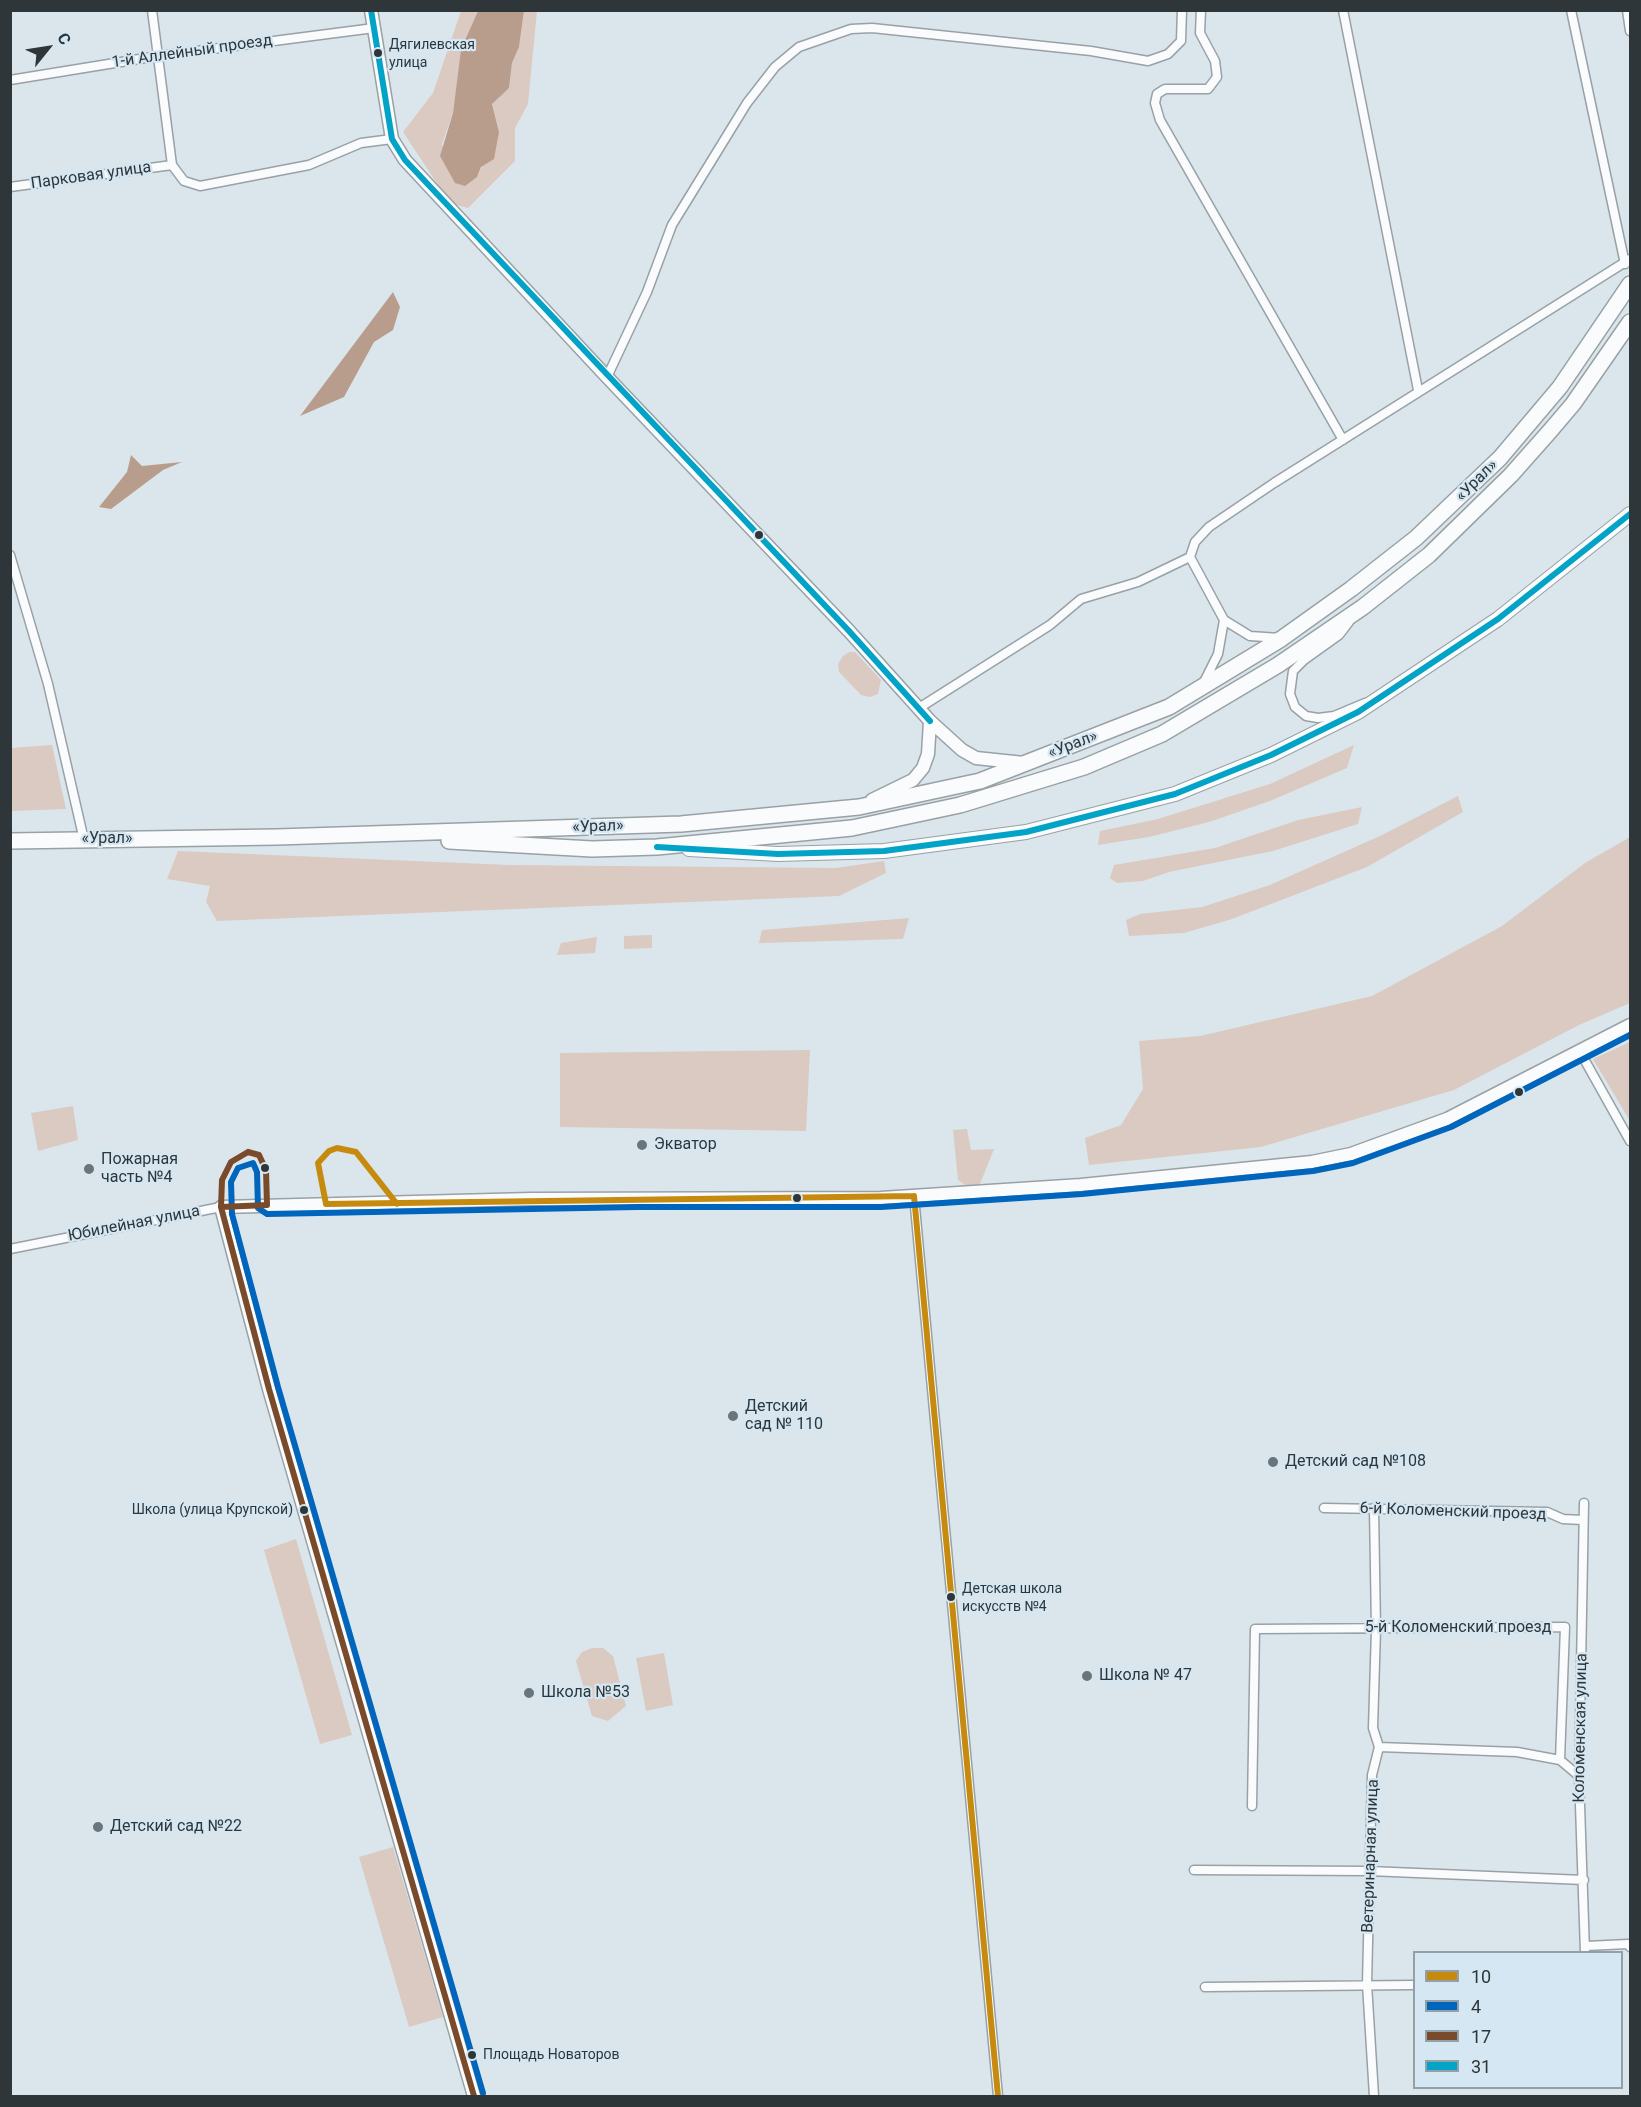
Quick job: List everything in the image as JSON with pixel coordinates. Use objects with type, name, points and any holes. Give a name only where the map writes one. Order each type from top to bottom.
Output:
[{"type":"highway","name":"«Урал»","points":[[10,841],[347,835],[681,824],[859,807],[980,781],[1169,707],[1281,639],[1416,538],[1492,466],[1539,414],[1586,353],[1630,284]]},
{"type":"highway","name":"«Урал»","points":[[347,835],[592,849],[657,847],[852,828],[960,805],[1084,767],[1162,734],[1278,665],[1363,607],[1429,555],[1495,491],[1550,431],[1573,404],[1630,322]]},
{"type":"main road","points":[[657,847],[778,854],[884,851],[1026,832],[1175,794],[1271,754],[1358,712],[1490,625],[1630,514]]},
{"type":"street","points":[[152,10],[172,165],[184,181],[200,186],[309,165],[361,143],[392,139]]},
{"type":"street","points":[[371,10],[392,139],[405,160],[930,721],[962,750],[976,758],[1027,764]]},
{"type":"street","points":[[607,377],[647,292],[672,225],[747,104],[775,67],[799,47],[851,29],[872,28],[1091,51],[1148,62],[1168,54],[1181,41],[1182,10]]},
{"type":"street","points":[[1201,10],[1200,33],[1215,61],[1217,77],[1208,89],[1165,89],[1157,94],[1155,103],[1160,120],[1343,440]]},
{"type":"street","points":[[1343,10],[1418,390]]},
{"type":"street","points":[[919,708],[1050,625],[1081,600],[1138,582],[1190,557],[1195,542],[1209,527],[1418,390],[1628,261],[1571,10]]},
{"type":"street","points":[[1627,10],[1630,32]]},
{"type":"street","name":"1-й Аллейный проезд","points":[[10,80],[158,56],[374,28]]},
{"type":"street","name":"Парковая улица","points":[[10,187],[172,165]]},
{"type":"street","points":[[10,555],[48,684],[84,840]]},
{"type":"street","points":[[1190,557],[1224,620],[1250,636],[1281,639]]},
{"type":"street","points":[[1363,607],[1339,635],[1304,660],[1293,671],[1290,694],[1295,707],[1306,716],[1318,718],[1334,716],[1374,700]]},
{"type":"street","points":[[1203,685],[1218,654],[1224,620]]},
{"type":"street","points":[[859,807],[913,780],[923,768],[928,754],[930,721]]},
{"type":"street","name":"Юбилейная улица","points":[[10,1249],[221,1207],[531,1199],[914,1196],[1081,1185],[1312,1162],[1351,1154],[1447,1119],[1630,1025]]},
{"type":"street","points":[[1579,1050],[1630,1141]]},
{"type":"street","points":[[914,1196],[998,2097]]},
{"type":"street","points":[[221,1207],[269,1389],[474,2097]]},
{"type":"street","name":"Коломенская улица","points":[[1584,1503],[1579,1776],[1585,1949]]},
{"type":"street","name":"6-й Коломенский проезд","points":[[1323,1508],[1547,1512],[1563,1520],[1582,1520]]},
{"type":"street","name":"Ветеринарная улица","points":[[1374,1508],[1376,1629],[1373,1728],[1379,1747],[1372,1775],[1367,1984],[1374,2097]]},
{"type":"street","name":"5-й Коломенский проезд","points":[[1252,1806],[1256,1629],[1564,1627],[1560,1760]]},
{"type":"street","points":[[1379,1747],[1517,1752],[1560,1760],[1579,1776]]},
{"type":"street","points":[[1194,1870],[1369,1871],[1584,1881]]},
{"type":"street","points":[[1585,1949],[1628,1944],[1630,1947]]},
{"type":"street","points":[[1204,1987],[1413,1985]]},
{"type":"shaded area","points":[[461,11],[478,11],[461,49],[453,113],[442,144],[455,183],[477,177],[499,132],[492,103],[509,88],[512,63],[519,47],[524,11],[537,11],[528,104],[515,128],[515,161],[468,208],[450,203],[403,132],[433,93]]},
{"type":"shaded area","points":[[478,11],[524,11],[519,47],[512,63],[509,88],[492,104],[499,132],[494,159],[481,167],[477,177],[465,186],[455,183],[440,156],[453,113],[461,49]]},
{"type":"shaded area","points":[[393,292],[400,307],[393,330],[374,342],[344,397],[300,416]]},
{"type":"shaded area","points":[[131,455],[142,466],[182,462],[163,470],[111,509],[99,507],[127,472]]},
{"type":"shaded area","points":[[849,652],[855,652],[881,680],[878,694],[870,697],[861,695],[839,672],[838,664]]},
{"type":"shaded area","points":[[52,745],[66,809],[11,811],[11,748]]},
{"type":"shaded area","points":[[1354,745],[1347,768],[1270,801],[1209,822],[1149,837],[1098,845],[1100,831],[1158,819],[1270,784]]},
{"type":"shaded area","points":[[1458,796],[1463,812],[1367,867],[1232,919],[1184,933],[1129,936],[1126,920],[1140,914],[1202,907],[1270,885],[1382,835]]},
{"type":"shaded area","points":[[1362,807],[1358,824],[1273,851],[1169,872],[1143,881],[1117,883],[1110,878],[1114,865],[1215,848],[1298,820]]},
{"type":"shaded area","points":[[1630,837],[1630,1003],[1579,1025],[1454,1090],[1261,1147],[1089,1165],[1085,1138],[1121,1125],[1143,1089],[1139,1041],[1200,1036],[1372,996],[1502,926],[1585,863]]},
{"type":"shaded area","points":[[178,851],[509,865],[836,868],[884,861],[886,873],[839,896],[217,921],[206,902],[210,886],[167,879]]},
{"type":"shaded area","points":[[909,918],[903,939],[759,943],[762,930]]},
{"type":"shaded area","points":[[652,935],[652,948],[624,949],[624,936]]},
{"type":"shaded area","points":[[597,937],[595,953],[557,955],[561,943]]},
{"type":"shaded area","points":[[1630,1042],[1630,1121],[1593,1059]]},
{"type":"shaded area","points":[[810,1050],[806,1131],[560,1127],[560,1053]]},
{"type":"shaded area","points":[[73,1106],[78,1140],[38,1151],[31,1113]]},
{"type":"shaded area","points":[[967,1129],[971,1150],[994,1149],[980,1184],[967,1186],[958,1180],[953,1130]]},
{"type":"shaded area","points":[[296,1539],[352,1735],[320,1744],[264,1550]]},
{"type":"shaded area","points":[[592,1648],[603,1648],[613,1656],[626,1706],[608,1721],[592,1716],[576,1661],[582,1652]]},
{"type":"shaded area","points":[[664,1653],[673,1705],[646,1711],[636,1658]]},
{"type":"shaded area","points":[[393,1847],[443,2017],[409,2027],[359,1857]]},
{"type":"transit line","name":"31","points":[[371,10],[392,139],[405,160],[849,631],[930,721]]},
{"type":"transit line","name":"31","points":[[657,847],[778,854],[884,851],[1026,832],[1175,794],[1271,755],[1358,712],[1498,619],[1630,514]]},
{"type":"transit line","name":"4","points":[[483,2093],[278,1387],[232,1214],[231,1182],[238,1168],[253,1163],[257,1172],[258,1208],[267,1214],[637,1207],[881,1207],[1082,1194],[1313,1171],[1353,1163],[1451,1127],[1630,1035]]},
{"type":"transit line","name":"10","points":[[326,1204],[318,1163],[329,1151],[337,1148],[356,1152],[397,1204]]},
{"type":"transit line","name":"17","points":[[248,1152],[259,1155],[266,1170],[267,1205],[221,1207],[222,1180],[231,1162],[248,1152]]},
{"type":"transit line","name":"10","points":[[914,1196],[998,2096]]},
{"type":"transit line","name":"10","points":[[326,1204],[914,1196]]},
{"type":"transit line","name":"17","points":[[221,1207],[269,1389],[474,2096]]},
{"type":"place","name":"Дягилевская улица","points":[[378,53]]},
{"type":"place","name":"Экватор","points":[[642,1145]]},
{"type":"place","name":"Пожарная часть №4","points":[[89,1169]]},
{"type":"place","name":"Детский сад № 110","points":[[733,1416]]},
{"type":"place","name":"Детский сад №108","points":[[1273,1462]]},
{"type":"place","name":"Школа (улица Крупской)","points":[[304,1510]]},
{"type":"place","name":"Детская школа искусств №4","points":[[951,1597]]},
{"type":"place","name":"Школа № 47","points":[[1087,1676]]},
{"type":"place","name":"Школа №53","points":[[529,1693]]},
{"type":"place","name":"Детский сад №22","points":[[98,1827]]},
{"type":"place","name":"Площадь Новаторов","points":[[472,2055]]}]
